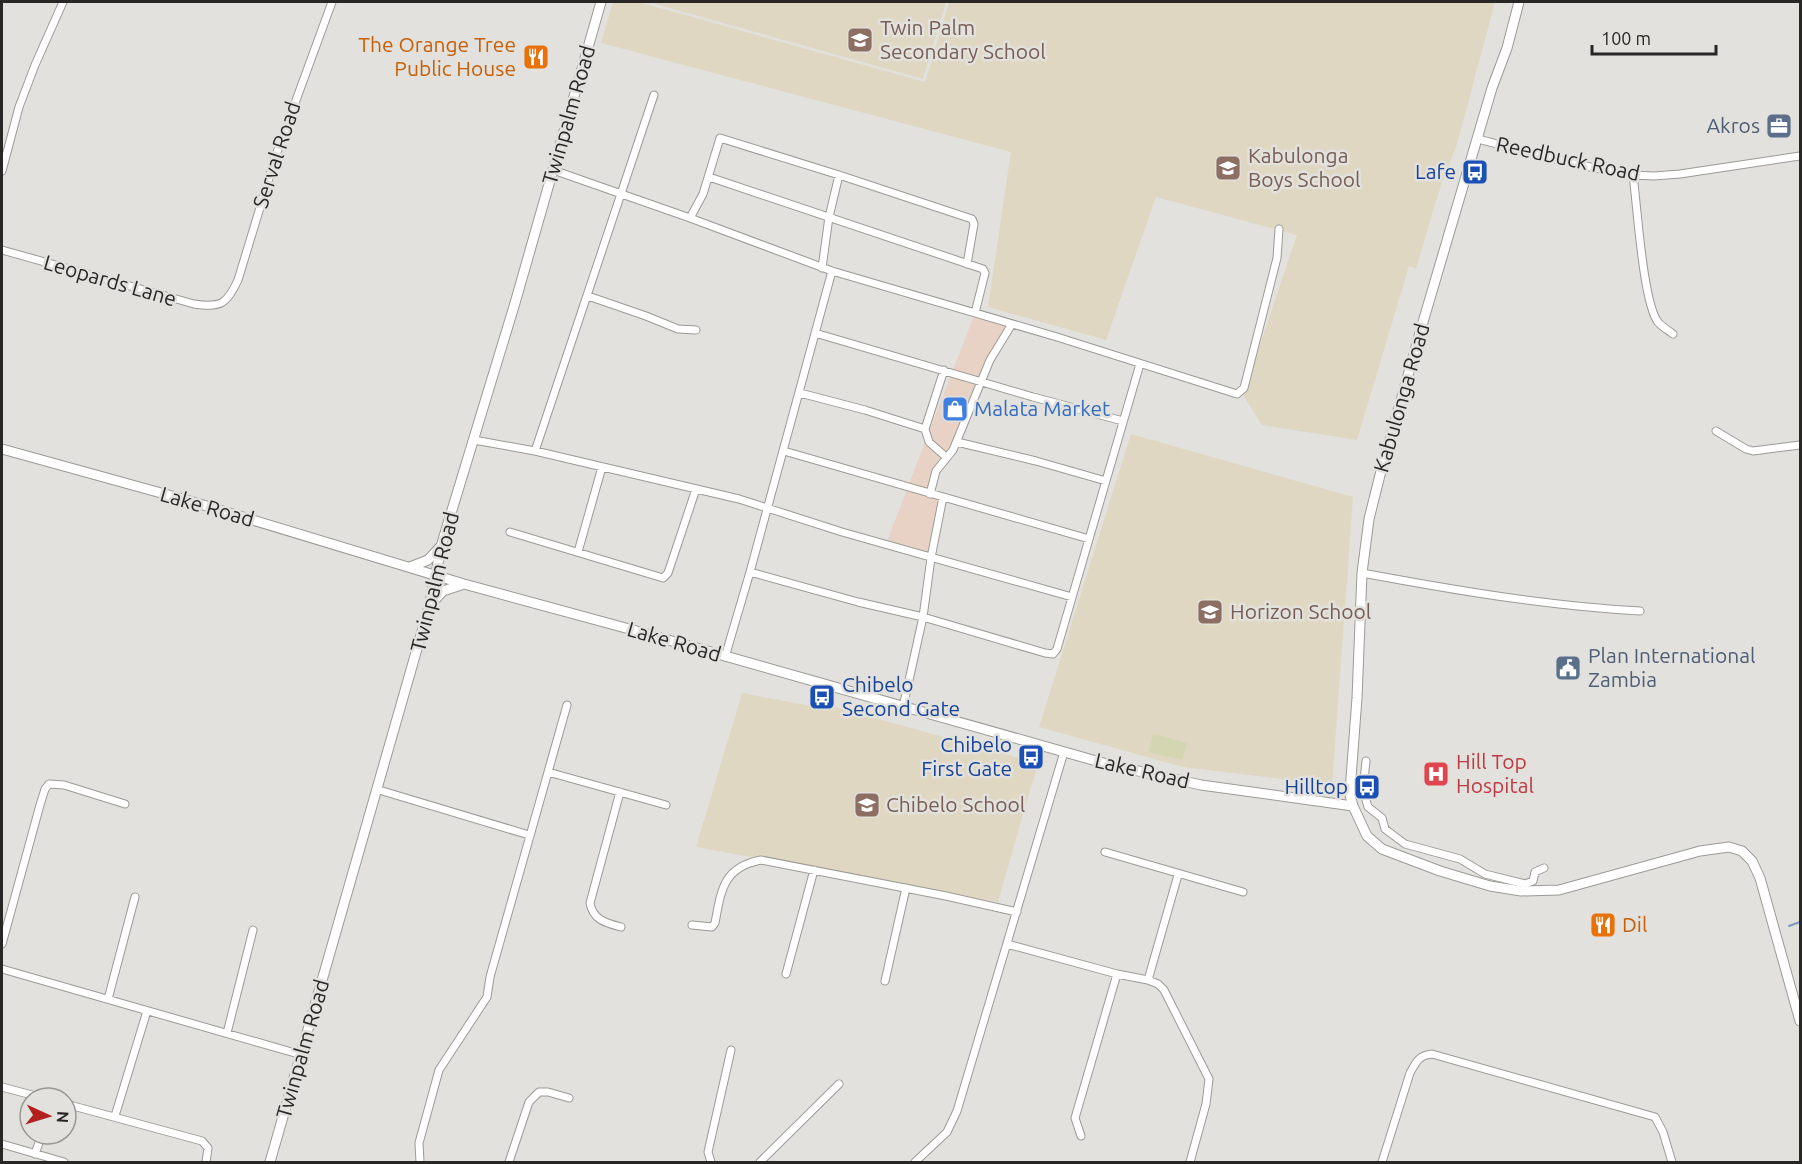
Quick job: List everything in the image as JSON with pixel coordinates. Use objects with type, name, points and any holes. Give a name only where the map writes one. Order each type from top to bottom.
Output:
[{"type":"main road","name":"Twinpalm Road","points":[[270,1162],[379,790],[429,607],[442,543],[601,2]]},
{"type":"main road","name":"Kabulonga Road","points":[[1353,806],[1350,795],[1365,543],[1380,475],[1519,2]]},
{"type":"main road","name":"Lake Road","points":[[2,449],[190,501],[407,568],[1153,776],[1353,806]]},
{"type":"main road","points":[[407,568],[428,560],[442,543]]},
{"type":"main road","points":[[429,607],[443,591],[464,584]]},
{"type":"main road","points":[[1353,806],[1367,836],[1382,849],[1490,886],[1521,891],[1559,890],[1716,848],[1729,847],[1742,851],[1752,861],[1760,878],[1800,1021]]},
{"type":"street","points":[[2,171],[34,65],[63,2]]},
{"type":"street","name":"Serval Road","points":[[220,304],[230,297],[238,280],[276,155],[332,2]]},
{"type":"street","points":[[535,451],[654,95]]},
{"type":"street","points":[[690,218],[710,177],[720,138],[972,219],[974,224],[967,264]]},
{"type":"street","name":"Reedbuck Road","points":[[1478,139],[1574,164],[1633,175],[1680,174],[1800,156]]},
{"type":"street","points":[[553,170],[822,268],[1237,394],[1241,392],[1257,339],[1279,247],[1279,229]]},
{"type":"street","points":[[822,268],[829,217],[839,175]]},
{"type":"street","points":[[1633,175],[1646,282],[1653,312],[1658,322],[1673,334]]},
{"type":"street","points":[[710,177],[984,271],[975,314]]},
{"type":"street","name":"Leopards Lane","points":[[2,250],[194,304],[210,306],[220,304]]},
{"type":"street","points":[[724,657],[768,510],[832,271]]},
{"type":"street","points":[[588,296],[678,329],[696,330]]},
{"type":"street","points":[[930,494],[936,471],[957,442],[990,360],[1012,324]]},
{"type":"street","points":[[815,333],[981,382],[1123,420]]},
{"type":"street","points":[[750,572],[1053,654],[1057,649],[1140,364]]},
{"type":"street","points":[[944,370],[925,429],[929,442],[946,457]]},
{"type":"street","points":[[800,393],[925,429]]},
{"type":"street","points":[[1716,431],[1753,451],[1800,445]]},
{"type":"street","points":[[474,440],[535,451],[739,499],[768,510],[931,558],[1072,597]]},
{"type":"street","points":[[957,442],[1106,481]]},
{"type":"street","points":[[784,451],[1089,539]]},
{"type":"street","points":[[578,552],[602,466]]},
{"type":"street","points":[[510,532],[659,577],[666,577],[696,489]]},
{"type":"street","points":[[903,707],[923,617],[931,558],[943,497]]},
{"type":"street","points":[[1362,573],[1516,599],[1640,611]]},
{"type":"street","points":[[420,1162],[419,1143],[439,1070],[487,997],[490,977],[567,705]]},
{"type":"street","points":[[915,1162],[947,1132],[957,1111],[1064,752]]},
{"type":"street","points":[[1366,761],[1364,789],[1368,807],[1382,818],[1385,829],[1405,844],[1460,859],[1485,874],[1525,884],[1533,880],[1535,872],[1544,868]]},
{"type":"street","points":[[548,772],[666,804]]},
{"type":"street","points":[[2,944],[45,789],[49,784],[55,783],[125,804]]},
{"type":"street","points":[[379,790],[530,835]]},
{"type":"street","points":[[620,792],[590,903],[592,911],[598,918],[621,927]]},
{"type":"street","points":[[1106,852],[1178,875],[1243,892]]},
{"type":"street","points":[[693,926],[712,927],[715,923],[721,889],[729,875],[747,863],[761,860],[1017,912]]},
{"type":"street","points":[[786,975],[814,870]]},
{"type":"street","points":[[1148,980],[1178,875]]},
{"type":"street","points":[[885,981],[906,888]]},
{"type":"street","points":[[108,999],[135,897]]},
{"type":"street","points":[[227,1033],[253,930]]},
{"type":"street","points":[[1007,944],[1158,984],[1168,997],[1209,1079],[1206,1104],[1190,1162]]},
{"type":"street","points":[[2,969],[302,1055]]},
{"type":"street","points":[[1081,1136],[1075,1118],[1117,974]]},
{"type":"street","points":[[115,1116],[147,1011]]},
{"type":"street","points":[[711,1162],[708,1152],[731,1050]]},
{"type":"street","points":[[1382,1162],[1410,1073],[1417,1060],[1424,1055],[1432,1054],[1655,1118],[1663,1132],[1672,1162]]},
{"type":"street","points":[[760,1162],[839,1084]]},
{"type":"street","points":[[2,1087],[18,1091]]},
{"type":"street","points":[[509,1162],[529,1102],[539,1092],[548,1092],[568,1098]]},
{"type":"street","points":[[78,1107],[201,1141],[208,1148],[206,1162]]},
{"type":"street","points":[[2,1144],[64,1162]]},
{"type":"street","points":[[35,1154],[38,1146]]},
{"type":"street","points":[[922,1156],[928,1162]]},
{"type":"shaded area","name":"Kabulonga Boys School","points":[[613,2],[639,2],[925,82],[949,2],[1495,2],[1457,144],[1441,185],[1416,268],[1409,266],[1357,440],[1262,425],[1243,395],[1297,235],[1156,197],[1106,340],[988,307],[1011,152],[601,43]]},
{"type":"shaded area","name":"Twin Palm Secondary School","points":[[648,2],[946,2],[923,79]]},
{"type":"shaded area","name":"Malata Market","points":[[975,313],[1012,324],[930,494],[943,497],[932,557],[886,544]]},
{"type":"shaded area","name":"Horizon School","points":[[1131,434],[1353,497],[1332,785],[1183,767],[1039,727]]},
{"type":"shaded area","name":"Chibelo School","points":[[742,693],[822,708],[824,704],[1038,763],[998,902],[696,847]]},
{"type":"green space","points":[[1153,734],[1187,743],[1182,760],[1149,752]]},
{"type":"waterway","points":[[1789,926],[1800,922]]},
{"type":"place","name":"Twin Palm Secondary School","points":[[860,40]]},
{"type":"place","name":"The Orange Tree Public House","points":[[536,57]]},
{"type":"place","name":"Akros","points":[[1779,126]]},
{"type":"place","name":"Kabulonga Boys School","points":[[1228,168]]},
{"type":"place","name":"Lafe","points":[[1475,172]]},
{"type":"place","name":"Malata Market","points":[[955,409]]},
{"type":"place","name":"Horizon School","points":[[1210,612]]},
{"type":"place","name":"Plan International Zambia","points":[[1568,668]]},
{"type":"place","name":"Chibelo Second Gate","points":[[822,697]]},
{"type":"place","name":"Chibelo First Gate","points":[[1031,757]]},
{"type":"place","name":"Hill Top Hospital","points":[[1436,774]]},
{"type":"place","name":"Hilltop","points":[[1367,787]]},
{"type":"place","name":"Chibelo School","points":[[867,805]]},
{"type":"place","name":"Dil","points":[[1603,925]]}]
